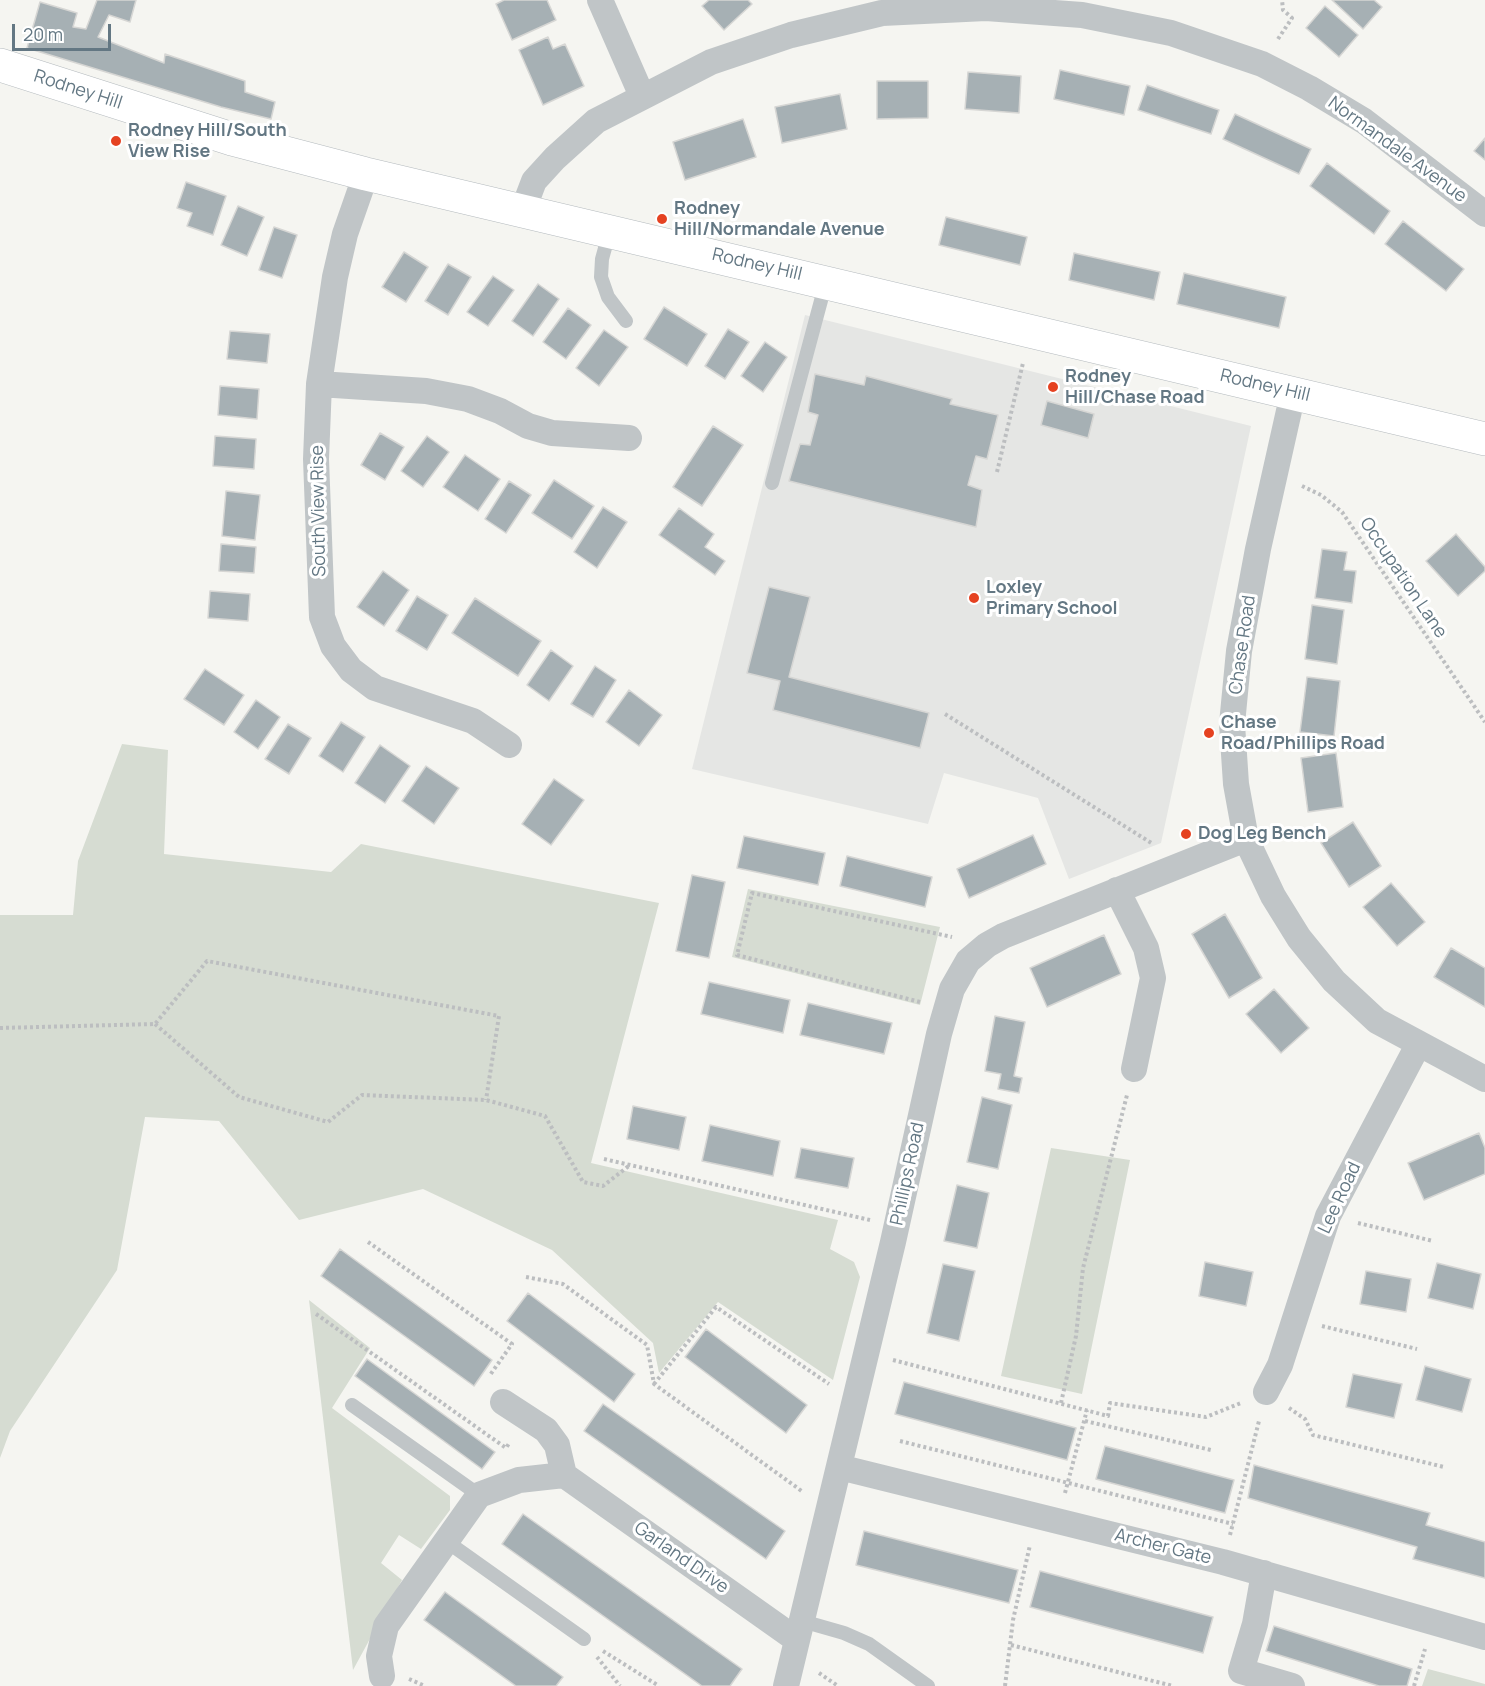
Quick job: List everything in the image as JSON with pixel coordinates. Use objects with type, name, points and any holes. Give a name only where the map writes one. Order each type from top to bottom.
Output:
[{"type":"street","points":[[600,0],[642,96]]},
{"type":"street","name":"Normandale Avenue","points":[[523,210],[534,181],[575,138],[597,121],[711,62],[791,35],[882,13],[975,8],[1082,15],[1171,33],[1262,64],[1309,88],[1364,121],[1485,214]]},
{"type":"street","name":"Rodney Hill","points":[[0,65],[232,139],[366,174],[1485,439]]},
{"type":"street","name":"South View Rise","points":[[366,174],[345,234],[335,277],[319,384],[316,459],[322,617],[333,646],[351,670],[375,688],[472,721],[509,744]]},
{"type":"street","points":[[319,384],[436,393],[468,399],[500,411],[528,426],[552,433],[628,438]]},
{"type":"street","name":"Chase Road","points":[[1293,393],[1275,482],[1258,549],[1239,651],[1232,724],[1236,784],[1246,839],[1273,896],[1299,938],[1334,981],[1377,1021],[1485,1079]]},
{"type":"street","name":"Phillips Road","points":[[786,1686],[952,989],[968,961],[987,945],[1034,921],[1246,839]]},
{"type":"street","points":[[1118,890],[1146,948],[1153,978],[1134,1069]]},
{"type":"street","name":"Lee Road","points":[[1266,1392],[1280,1365],[1328,1216],[1418,1045]]},
{"type":"street","points":[[382,1676],[379,1656],[386,1626],[479,1495],[519,1480],[564,1475],[557,1445],[546,1430],[503,1402]]},
{"type":"street","name":"Archer Gate","points":[[839,1467],[1223,1562],[1485,1637]]},
{"type":"street","name":"Garland Drive","points":[[564,1475],[800,1631]]},
{"type":"street","points":[[1264,1573],[1255,1624],[1236,1678],[1292,1686]]},
{"type":"lane","points":[[610,230],[602,259],[601,277],[608,297],[626,321]]},
{"type":"lane","points":[[772,483],[826,282]]},
{"type":"lane","points":[[352,1404],[479,1495]]},
{"type":"lane","points":[[446,1541],[584,1639]]},
{"type":"lane","points":[[800,1631],[844,1633],[869,1644],[928,1686]]},
{"type":"path","points":[[1262,64],[1292,18],[1283,10],[1282,0]]},
{"type":"path","points":[[997,472],[1031,331]]},
{"type":"path","name":"Occupation Lane","points":[[1275,482],[1299,485],[1322,495],[1342,512],[1485,723]]},
{"type":"path","points":[[945,714],[1184,863]]},
{"type":"path","points":[[947,1009],[737,955],[752,893],[987,945]]},
{"type":"path","points":[[155,1024],[207,961],[499,1016],[486,1100]]},
{"type":"path","points":[[0,1028],[155,1024],[239,1097],[328,1122],[362,1095],[486,1100],[545,1116],[583,1182],[603,1186],[630,1165]]},
{"type":"path","points":[[1061,1403],[1076,1336],[1083,1268],[1134,1069]]},
{"type":"path","points":[[604,1159],[897,1226]]},
{"type":"path","points":[[1328,1216],[1433,1241]]},
{"type":"path","points":[[368,1242],[512,1344],[481,1387],[503,1402]]},
{"type":"path","points":[[526,1277],[563,1284],[646,1345],[654,1384],[829,1511]]},
{"type":"path","points":[[654,1384],[716,1307],[854,1402]]},
{"type":"path","points":[[316,1314],[506,1448],[527,1418]]},
{"type":"path","points":[[1295,1319],[1417,1349]]},
{"type":"path","points":[[865,1353],[1108,1416],[1110,1403],[1206,1418],[1266,1392]]},
{"type":"path","points":[[1266,1392],[1305,1419],[1313,1435],[1444,1467]]},
{"type":"path","points":[[1223,1562],[1266,1392]]},
{"type":"path","points":[[1005,1686],[1013,1620],[1047,1517],[1067,1483],[1088,1410]]},
{"type":"path","points":[[1085,1421],[1211,1450]]},
{"type":"path","points":[[900,1442],[1233,1524]]},
{"type":"path","points":[[1414,1686],[1434,1622]]},
{"type":"path","points":[[584,1639],[620,1686]]},
{"type":"path","points":[[584,1639],[659,1686]]},
{"type":"path","points":[[1011,1645],[1173,1686]]},
{"type":"shaded area","name":"Loxley Primary School","points":[[805,315],[1251,426],[1161,843],[1069,879],[1038,798],[944,773],[928,824],[692,769]]},
{"type":"shaded area","points":[[122,744],[168,750],[164,854],[331,872],[361,844],[659,903],[591,1163],[838,1220],[830,1249],[854,1262],[860,1277],[833,1380],[718,1302],[659,1373],[653,1343],[552,1250],[423,1189],[299,1220],[219,1121],[145,1117],[117,1270],[10,1431],[0,1458],[0,915],[73,915],[78,861]]},
{"type":"shaded area","points":[[748,889],[940,927],[920,1005],[732,957]]},
{"type":"shaded area","points":[[1051,1148],[1130,1160],[1082,1394],[1001,1376]]},
{"type":"shaded area","points":[[309,1300],[370,1348],[332,1408],[450,1496],[450,1510],[421,1549],[399,1535],[381,1563],[402,1580],[353,1670]]},
{"type":"shaded area","points":[[1428,1669],[1485,1684],[1485,1686],[1422,1686]]},
{"type":"building","points":[[97,0],[136,0],[130,22],[109,15],[98,37],[164,63],[165,54],[245,81],[245,92],[275,102],[271,119],[221,107],[27,48],[40,2],[77,13],[73,27],[86,29]]},
{"type":"building","points":[[504,0],[547,0],[556,20],[512,40],[496,4]]},
{"type":"building","points":[[709,0],[748,0],[752,4],[724,30],[702,6]]},
{"type":"building","points":[[1332,0],[1374,0],[1382,7],[1363,29]]},
{"type":"building","points":[[1325,6],[1358,35],[1339,57],[1306,28]]},
{"type":"building","points":[[548,37],[553,49],[565,44],[584,86],[543,105],[519,50]]},
{"type":"building","points":[[1060,70],[1130,86],[1124,115],[1054,99]]},
{"type":"building","points":[[968,72],[1021,76],[1019,113],[965,109]]},
{"type":"building","points":[[877,81],[928,81],[928,118],[877,119]]},
{"type":"building","points":[[1147,85],[1219,110],[1211,134],[1138,110]]},
{"type":"building","points":[[840,94],[847,129],[782,143],[775,107]]},
{"type":"building","points":[[1235,114],[1311,149],[1299,174],[1223,139]]},
{"type":"building","points":[[743,119],[756,157],[685,180],[673,142]]},
{"type":"building","points":[[1485,138],[1485,160],[1474,151]]},
{"type":"building","points":[[1327,163],[1390,211],[1374,234],[1310,186]]},
{"type":"building","points":[[186,182],[226,196],[213,235],[187,226],[192,213],[177,208]]},
{"type":"building","points":[[238,206],[264,217],[247,256],[221,245]]},
{"type":"building","points":[[946,217],[1027,237],[1020,265],[939,245]]},
{"type":"building","points":[[1403,221],[1464,269],[1446,291],[1385,244]]},
{"type":"building","points":[[274,227],[297,235],[282,278],[259,270]]},
{"type":"building","points":[[404,252],[428,267],[406,302],[382,287]]},
{"type":"building","points":[[1074,253],[1160,272],[1154,300],[1069,280]]},
{"type":"building","points":[[448,264],[471,277],[448,315],[425,301]]},
{"type":"building","points":[[1184,273],[1286,297],[1279,328],[1177,304]]},
{"type":"building","points":[[493,276],[514,290],[488,326],[467,312]]},
{"type":"building","points":[[538,284],[559,299],[533,336],[512,321]]},
{"type":"building","points":[[664,307],[707,334],[687,366],[644,339]]},
{"type":"building","points":[[568,308],[591,325],[566,359],[543,342]]},
{"type":"building","points":[[728,329],[749,342],[725,379],[705,366]]},
{"type":"building","points":[[604,330],[628,347],[599,386],[576,368]]},
{"type":"building","points":[[230,331],[270,334],[267,363],[227,359]]},
{"type":"building","points":[[765,342],[787,357],[763,392],[741,376]]},
{"type":"building","points":[[815,374],[864,385],[866,376],[952,399],[950,404],[998,415],[987,459],[976,456],[968,485],[982,490],[976,527],[789,481],[800,444],[810,445],[818,415],[808,412]]},
{"type":"building","points":[[220,386],[259,389],[257,419],[218,415]]},
{"type":"building","points":[[1047,401],[1094,414],[1088,438],[1041,425]]},
{"type":"building","points":[[713,426],[743,445],[702,506],[673,487]]},
{"type":"building","points":[[380,433],[404,447],[385,480],[361,465]]},
{"type":"building","points":[[215,436],[256,439],[254,469],[213,466]]},
{"type":"building","points":[[427,436],[449,452],[423,487],[401,471]]},
{"type":"building","points":[[465,455],[500,479],[478,511],[443,487]]},
{"type":"building","points":[[554,480],[594,506],[572,539],[532,513]]},
{"type":"building","points":[[509,481],[531,495],[506,533],[485,519]]},
{"type":"building","points":[[226,491],[260,495],[255,540],[222,536]]},
{"type":"building","points":[[603,507],[627,522],[597,568],[574,552]]},
{"type":"building","points":[[679,508],[714,534],[705,547],[725,561],[715,575],[659,535]]},
{"type":"building","points":[[1456,534],[1485,567],[1485,571],[1458,596],[1426,561]]},
{"type":"building","points":[[221,544],[256,547],[254,573],[219,571]]},
{"type":"building","points":[[1322,549],[1347,552],[1344,570],[1356,571],[1352,603],[1315,598]]},
{"type":"building","points":[[383,571],[409,590],[384,626],[357,607]]},
{"type":"building","points":[[769,587],[810,597],[789,677],[929,713],[920,748],[773,710],[780,681],[747,673]]},
{"type":"building","points":[[210,591],[250,594],[248,621],[208,618]]},
{"type":"building","points":[[417,596],[448,615],[427,650],[396,631]]},
{"type":"building","points":[[475,598],[541,641],[518,676],[452,633]]},
{"type":"building","points":[[1312,605],[1344,610],[1337,664],[1305,659]]},
{"type":"building","points":[[551,650],[573,666],[549,701],[527,685]]},
{"type":"building","points":[[595,666],[616,680],[593,717],[571,704]]},
{"type":"building","points":[[205,669],[244,695],[224,725],[184,699]]},
{"type":"building","points":[[1307,677],[1340,681],[1334,736],[1300,732]]},
{"type":"building","points":[[629,690],[662,715],[639,746],[606,722]]},
{"type":"building","points":[[256,700],[280,717],[258,749],[234,732]]},
{"type":"building","points":[[341,722],[365,737],[343,772],[319,756]]},
{"type":"building","points":[[288,724],[311,738],[289,774],[265,759]]},
{"type":"building","points":[[380,745],[410,766],[385,803],[355,783]]},
{"type":"building","points":[[1336,753],[1343,807],[1308,812],[1301,758]]},
{"type":"building","points":[[426,766],[459,788],[434,824],[402,801]]},
{"type":"building","points":[[554,779],[584,800],[551,845],[522,824]]},
{"type":"building","points":[[1353,822],[1381,866],[1349,887],[1321,843]]},
{"type":"building","points":[[1033,835],[1046,864],[969,898],[957,869]]},
{"type":"building","points":[[744,836],[825,853],[818,885],[737,868]]},
{"type":"building","points":[[847,856],[932,877],[925,907],[840,886]]},
{"type":"building","points":[[692,875],[725,882],[709,958],[676,951]]},
{"type":"building","points":[[1391,883],[1425,922],[1397,946],[1363,907]]},
{"type":"building","points":[[1225,914],[1262,978],[1229,998],[1192,934]]},
{"type":"building","points":[[1104,935],[1121,974],[1047,1007],[1030,968]]},
{"type":"building","points":[[1451,948],[1485,968],[1485,1007],[1434,977]]},
{"type":"building","points":[[709,982],[790,1000],[783,1033],[701,1014]]},
{"type":"building","points":[[1274,989],[1309,1028],[1281,1053],[1246,1014]]},
{"type":"building","points":[[808,1003],[892,1023],[884,1054],[800,1035]]},
{"type":"building","points":[[995,1016],[1025,1022],[1014,1076],[1022,1078],[1019,1093],[998,1089],[1001,1074],[985,1071]]},
{"type":"building","points":[[982,1097],[1012,1105],[998,1169],[967,1162]]},
{"type":"building","points":[[633,1106],[686,1117],[679,1150],[627,1139]]},
{"type":"building","points":[[710,1125],[780,1141],[773,1176],[702,1161]]},
{"type":"building","points":[[1479,1133],[1485,1148],[1485,1174],[1424,1200],[1408,1163]]},
{"type":"building","points":[[801,1148],[854,1158],[848,1188],[795,1178]]},
{"type":"building","points":[[957,1185],[989,1193],[977,1248],[944,1241]]},
{"type":"building","points":[[340,1249],[492,1360],[474,1386],[321,1276]]},
{"type":"building","points":[[1205,1262],[1253,1272],[1246,1306],[1199,1296]]},
{"type":"building","points":[[1437,1263],[1481,1274],[1473,1309],[1428,1298]]},
{"type":"building","points":[[943,1264],[975,1271],[959,1341],[927,1333]]},
{"type":"building","points":[[1366,1271],[1411,1279],[1406,1312],[1360,1304]]},
{"type":"building","points":[[528,1293],[635,1374],[614,1402],[507,1321]]},
{"type":"building","points":[[706,1329],[807,1405],[786,1433],[685,1357]]},
{"type":"building","points":[[367,1359],[495,1452],[482,1469],[355,1376]]},
{"type":"building","points":[[1425,1366],[1471,1379],[1462,1412],[1416,1400]]},
{"type":"building","points":[[1353,1374],[1402,1384],[1394,1418],[1346,1407]]},
{"type":"building","points":[[904,1382],[1076,1428],[1067,1460],[895,1414]]},
{"type":"building","points":[[603,1404],[785,1531],[766,1559],[584,1431]]},
{"type":"building","points":[[1105,1446],[1234,1480],[1225,1513],[1096,1479]]},
{"type":"building","points":[[1254,1465],[1430,1513],[1426,1525],[1485,1542],[1485,1578],[1413,1559],[1417,1547],[1248,1498]]},
{"type":"building","points":[[523,1514],[742,1669],[730,1686],[702,1686],[502,1544]]},
{"type":"building","points":[[864,1531],[1018,1570],[1009,1603],[856,1565]]},
{"type":"building","points":[[1040,1571],[1213,1617],[1203,1653],[1030,1607]]},
{"type":"building","points":[[445,1592],[563,1677],[556,1686],[516,1686],[424,1620]]},
{"type":"building","points":[[1274,1626],[1412,1669],[1407,1686],[1379,1686],[1266,1651]]},
{"type":"place","name":"Rodney Hill/South View Rise","points":[[116,141]]},
{"type":"place","name":"Rodney Hill/Normandale Avenue","points":[[662,219]]},
{"type":"place","name":"Rodney Hill/Chase Road","points":[[1053,387]]},
{"type":"place","name":"Loxley Primary School","points":[[974,598]]},
{"type":"place","name":"Chase Road/Phillips Road","points":[[1209,733]]},
{"type":"place","name":"Dog Leg Bench","points":[[1186,834]]}]
